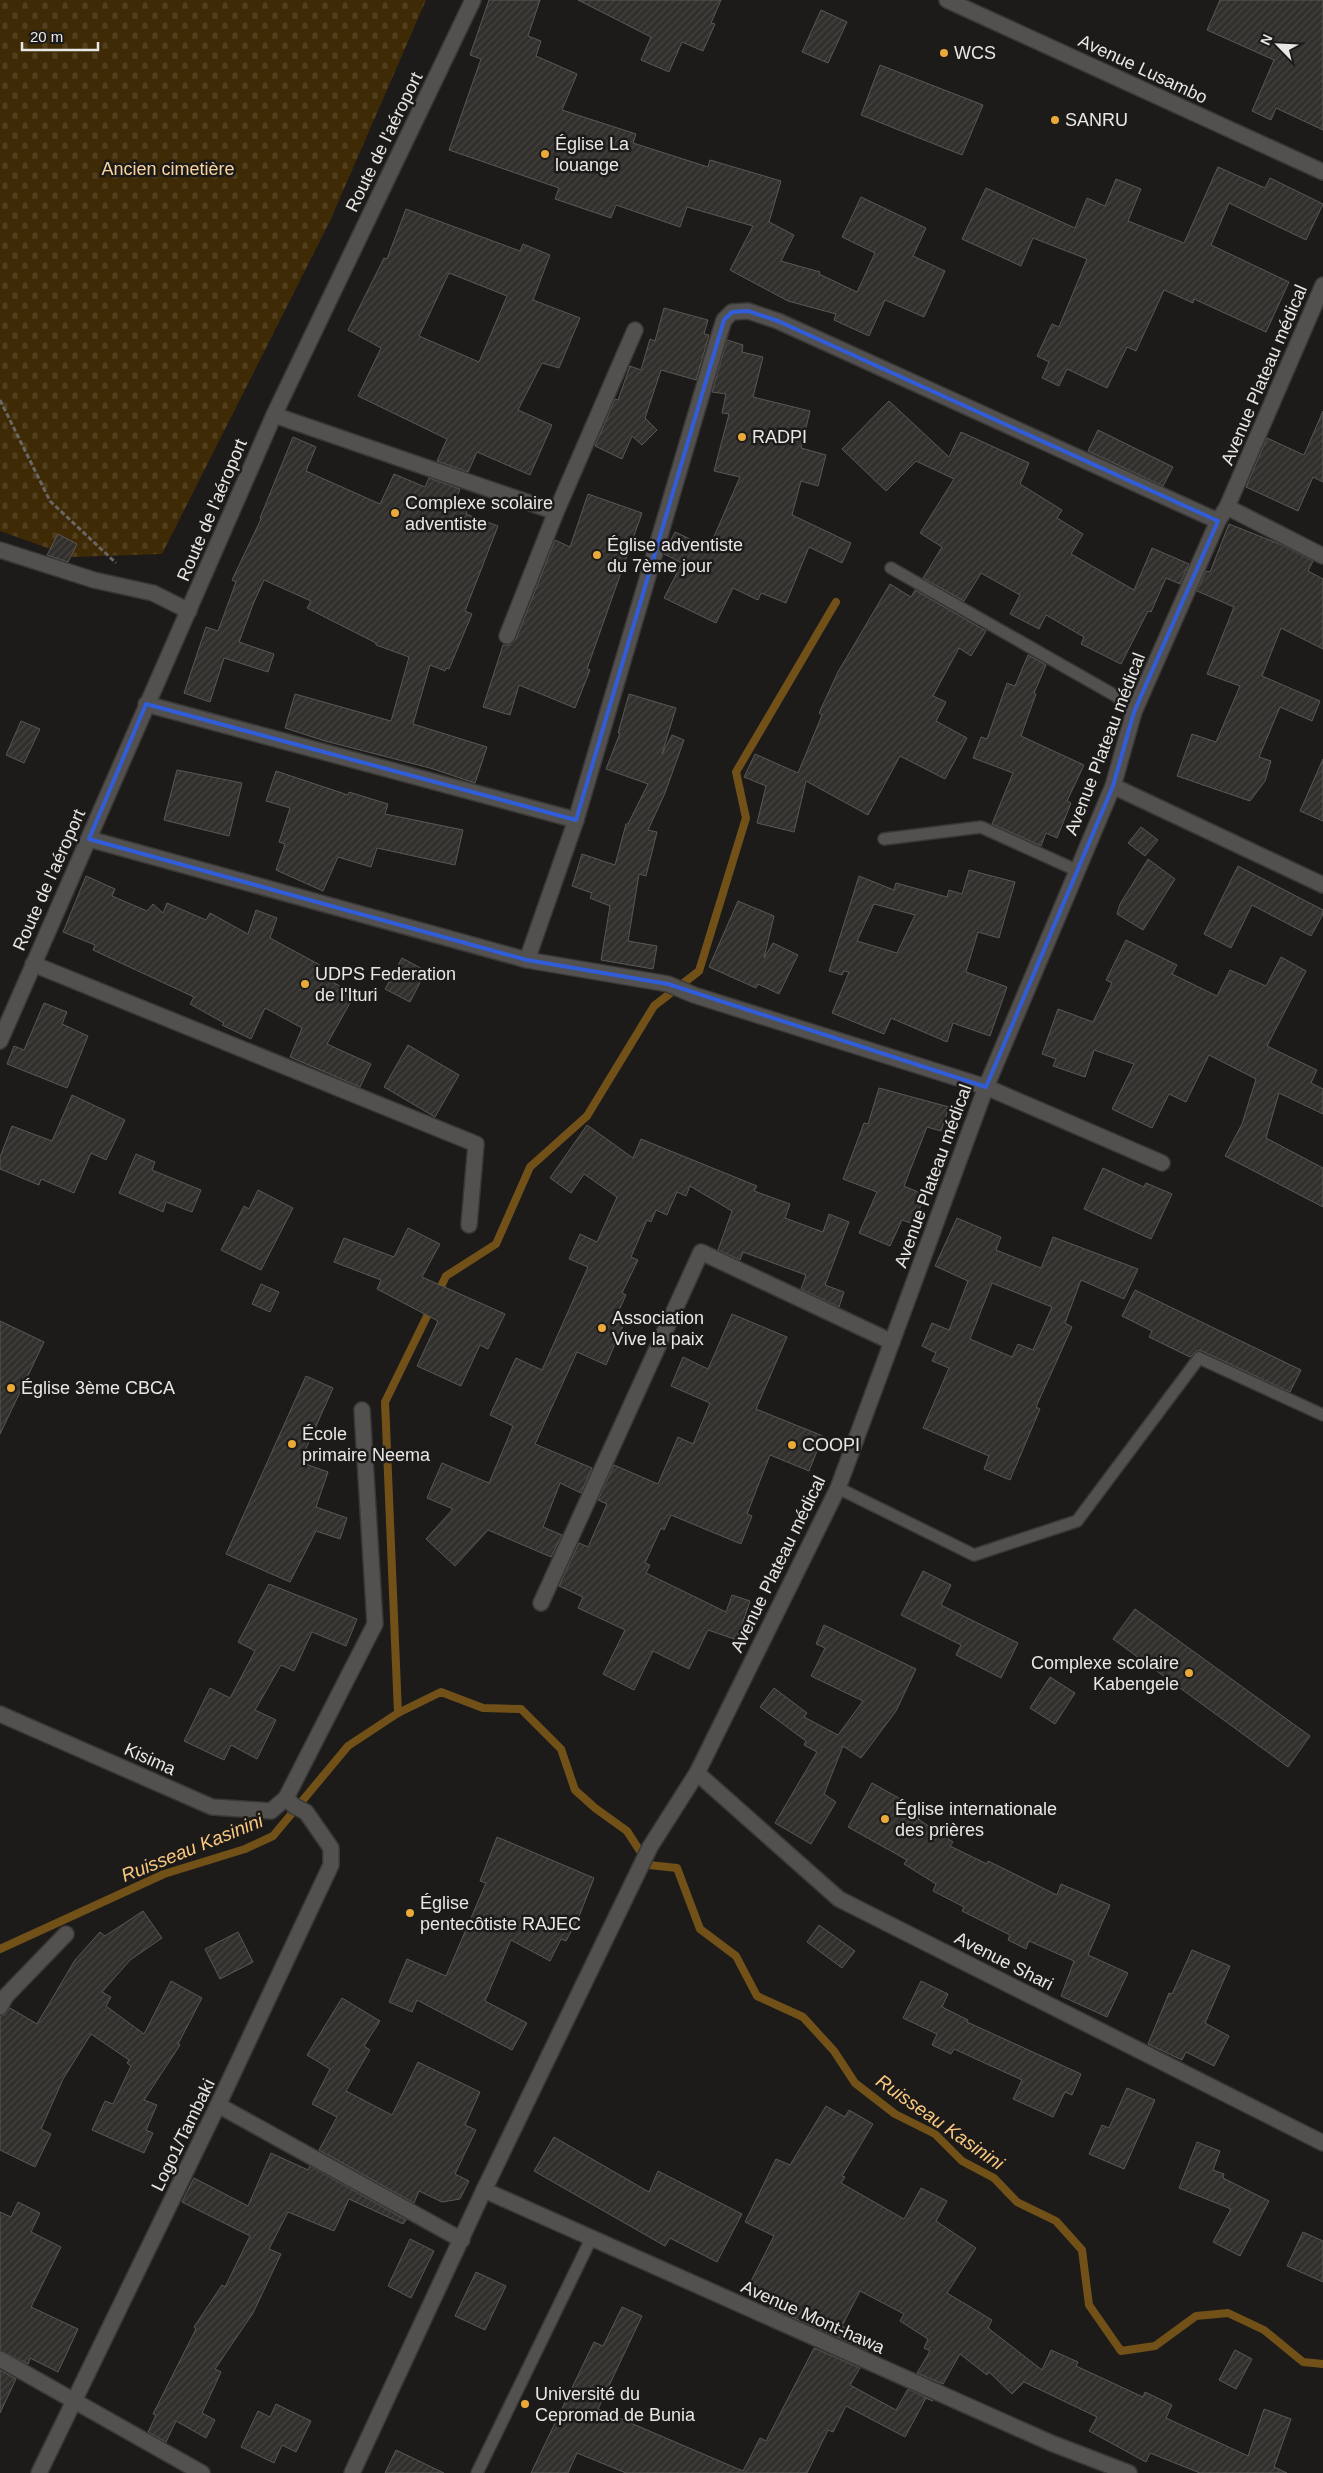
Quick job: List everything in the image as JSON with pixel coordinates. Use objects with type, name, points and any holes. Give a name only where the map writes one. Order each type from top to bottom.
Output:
[{"type":"street","name":"Route de l'aéroport","points":[[0,1041],[274,415],[473,0]]},
{"type":"street","name":"Avenue Lusambo","points":[[948,0],[1323,172]]},
{"type":"street","name":"Avenue Plateau médical","points":[[352,2473],[484,2190],[650,1847],[697,1772],[838,1488],[986,1087],[1113,786],[1134,712],[1218,521],[1227,507],[1323,285]]},
{"type":"street","points":[[527,960],[576,820],[724,320],[732,312],[748,311],[778,321],[1218,521]]},
{"type":"street","points":[[507,636],[556,512],[635,330]]},
{"type":"street","points":[[274,415],[556,512]]},
{"type":"street","points":[[1227,507],[1323,556]]},
{"type":"street","points":[[0,550],[94,580],[153,594],[189,611]]},
{"type":"street","points":[[146,704],[576,820]]},
{"type":"street","points":[[1113,786],[1323,884]]},
{"type":"street","points":[[89,839],[527,960],[668,984],[694,995],[986,1087],[1162,1163]]},
{"type":"street","points":[[33,964],[476,1144],[469,1225]]},
{"type":"street","points":[[541,1603],[701,1252],[892,1342]]},
{"type":"street","points":[[295,1806],[375,1624],[362,1410]]},
{"type":"street","name":"Kisima","points":[[0,1714],[212,1807],[270,1811],[295,1806]]},
{"type":"street","name":"Avenue Shari","points":[[697,1772],[839,1900],[1323,2142]]},
{"type":"street","name":"Logo1/Tambaki","points":[[39,2473],[218,2105],[331,1865],[330,1848],[295,1806]]},
{"type":"street","points":[[0,2007],[6,1996],[66,1934]]},
{"type":"street","points":[[218,2105],[462,2240]]},
{"type":"street","name":"Avenue Mont-hawa","points":[[484,2190],[1050,2443],[1128,2473]]},
{"type":"street","points":[[0,2359],[202,2473]]},
{"type":"lane","points":[[891,568],[1116,696],[1134,712]]},
{"type":"lane","points":[[884,840],[981,827],[1076,870]]},
{"type":"lane","points":[[838,1488],[974,1555],[1077,1521],[1199,1358],[1323,1415]]},
{"type":"lane","points":[[477,2473],[591,2239]]},
{"type":"path","points":[[0,400],[50,501],[119,566]]},
{"type":"highlighted area","points":[[748,311],[778,321],[1218,521],[1134,712],[1113,786],[986,1087],[668,984],[527,960],[89,839],[146,704],[576,820],[718,339],[724,320],[732,312]]},
{"type":"green space","name":"Ancien cimetière","points":[[0,0],[426,0],[330,221],[162,554],[73,557],[0,531]]},
{"type":"building","points":[[489,0],[540,0],[528,36],[541,41],[536,56],[577,74],[562,110],[636,134],[633,143],[708,167],[710,160],[781,181],[769,222],[794,235],[781,261],[820,272],[819,274],[857,292],[875,253],[842,237],[861,197],[926,228],[913,256],[945,271],[924,317],[885,300],[869,336],[834,320],[836,314],[788,301],[730,270],[753,226],[687,207],[680,227],[616,205],[611,218],[555,199],[559,188],[449,150],[481,59],[470,55]]},
{"type":"building","points":[[578,0],[721,0],[711,23],[715,24],[703,51],[682,42],[669,72],[641,60],[651,37]]},
{"type":"building","points":[[1220,0],[1323,0],[1323,130],[1276,108],[1271,120],[1252,111],[1274,60],[1207,30]]},
{"type":"building","points":[[821,10],[847,22],[828,63],[802,52]]},
{"type":"building","points":[[880,65],[983,105],[962,155],[861,115]]},
{"type":"building","points":[[1218,167],[1265,188],[1270,178],[1323,204],[1306,240],[1229,203],[1211,245],[1289,282],[1266,332],[1194,299],[1193,303],[1164,290],[1136,351],[1127,347],[1107,388],[1067,369],[1059,386],[1042,378],[1049,362],[1037,356],[1052,324],[1059,327],[1087,259],[1033,238],[1021,266],[962,239],[986,188],[1075,228],[1087,198],[1105,206],[1116,179],[1141,189],[1128,221],[1184,243]]},
{"type":"building","points":[[406,209],[520,251],[523,244],[550,255],[533,300],[580,318],[559,368],[542,363],[518,410],[552,425],[530,475],[477,452],[468,472],[437,461],[447,439],[358,396],[381,348],[348,330],[384,258],[387,259]],"holes":[[[449,273],[507,296],[479,362],[419,336]]]},
{"type":"building","points":[[664,308],[708,320],[704,334],[709,335],[696,380],[661,370],[645,418],[657,430],[642,445],[632,436],[622,459],[595,446],[615,399],[618,400],[630,366],[641,370],[650,339],[655,341]]},
{"type":"building","points":[[727,340],[743,345],[742,352],[763,357],[753,397],[810,411],[801,448],[826,455],[818,486],[801,481],[792,515],[851,543],[842,563],[809,547],[786,603],[761,593],[758,600],[733,588],[716,623],[664,598],[682,563],[664,554],[675,532],[709,548],[740,477],[714,471],[729,414],[722,413],[726,394],[712,392]]},
{"type":"building","points":[[889,401],[949,457],[961,432],[1029,463],[1020,484],[1062,510],[1057,518],[1083,534],[1071,554],[1134,590],[1152,548],[1189,564],[1180,584],[1166,578],[1151,612],[1148,611],[1121,664],[1081,644],[1084,637],[1046,615],[1039,629],[1010,614],[1020,595],[981,573],[964,601],[923,578],[942,547],[920,533],[954,479],[916,461],[886,491],[842,449]]},
{"type":"building","points":[[1323,411],[1323,482],[1313,477],[1298,511],[1246,487],[1267,438],[1304,455]]},
{"type":"building","points":[[1098,430],[1173,467],[1163,486],[1088,451]]},
{"type":"building","points":[[293,437],[316,447],[306,471],[380,504],[394,474],[425,487],[429,478],[460,489],[456,499],[469,505],[466,514],[498,526],[465,611],[472,614],[449,669],[446,668],[445,671],[430,665],[413,724],[487,747],[475,783],[430,768],[325,741],[285,728],[295,694],[391,721],[409,657],[376,645],[376,643],[307,608],[311,601],[264,580],[239,642],[274,654],[268,672],[224,658],[210,702],[184,693],[206,627],[218,631],[236,582],[232,580],[261,519]]},
{"type":"building","points":[[588,494],[642,513],[587,669],[590,670],[575,708],[519,685],[510,715],[483,707],[503,645],[509,645],[516,639],[555,540],[570,547]]},
{"type":"building","points":[[1229,524],[1282,545],[1313,561],[1308,571],[1323,579],[1323,649],[1281,628],[1262,676],[1320,701],[1312,721],[1280,707],[1259,757],[1271,761],[1265,781],[1250,801],[1177,776],[1192,734],[1216,742],[1240,686],[1207,674],[1234,607],[1197,591],[1206,571],[1210,572]]},
{"type":"building","points":[[58,534],[77,544],[68,562],[47,555]]},
{"type":"building","points":[[890,584],[911,597],[915,590],[986,631],[971,656],[959,648],[933,696],[946,702],[936,721],[967,738],[945,779],[900,756],[868,815],[806,781],[794,832],[757,823],[766,786],[744,777],[755,754],[798,773],[822,715],[819,713],[838,672]]},
{"type":"building","points":[[1028,655],[1046,665],[1034,693],[1036,694],[1021,736],[1084,765],[1067,801],[1071,803],[1057,838],[1046,833],[1041,846],[992,824],[1013,773],[973,758],[981,737],[987,739],[1007,683],[1015,686]]},
{"type":"building","points":[[629,694],[676,708],[662,754],[672,735],[684,740],[665,793],[648,830],[657,832],[646,876],[639,874],[628,941],[657,946],[653,969],[601,960],[610,906],[590,898],[592,893],[572,886],[582,854],[615,865],[626,824],[628,824],[648,784],[606,769],[620,733],[618,733]]},
{"type":"building","points":[[21,721],[40,729],[24,763],[6,755]]},
{"type":"building","points":[[1323,759],[1323,821],[1300,811]]},
{"type":"building","points":[[177,770],[242,783],[229,836],[164,820]]},
{"type":"building","points":[[276,771],[348,795],[349,792],[388,804],[385,814],[463,830],[455,865],[377,848],[371,867],[338,857],[323,891],[276,870],[285,844],[279,842],[290,808],[266,801]]},
{"type":"building","points":[[1141,827],[1158,840],[1145,856],[1128,843]]},
{"type":"building","points":[[1148,859],[1175,879],[1143,930],[1117,914],[1120,904]]},
{"type":"building","points":[[1238,866],[1323,910],[1323,914],[1311,936],[1252,905],[1231,948],[1204,934]]},
{"type":"building","points":[[969,870],[1015,882],[999,938],[978,932],[966,972],[1007,987],[990,1036],[953,1023],[947,1042],[891,1018],[884,1034],[832,1013],[849,972],[844,971],[842,975],[829,971],[859,876],[894,890],[896,883],[947,897],[949,890],[962,894]],"holes":[[[874,904],[915,915],[897,953],[857,941]]]},
{"type":"building","points":[[86,876],[115,889],[112,896],[147,911],[153,904],[163,913],[167,903],[206,920],[210,913],[248,934],[256,910],[277,918],[270,938],[320,965],[315,973],[355,994],[327,1044],[371,1064],[360,1087],[290,1057],[302,1028],[265,1008],[251,1039],[222,1025],[224,1023],[190,1004],[194,997],[93,950],[95,945],[63,932]]},
{"type":"building","points":[[738,901],[774,916],[764,958],[773,943],[798,955],[779,994],[758,984],[756,988],[709,967]]},
{"type":"building","points":[[1126,940],[1177,965],[1172,974],[1217,996],[1230,970],[1266,986],[1281,957],[1306,971],[1267,1046],[1317,1070],[1311,1083],[1323,1089],[1323,1114],[1279,1093],[1266,1138],[1323,1168],[1323,1207],[1225,1156],[1242,1124],[1256,1079],[1209,1055],[1186,1102],[1169,1094],[1152,1128],[1112,1109],[1134,1064],[1094,1050],[1085,1077],[1053,1066],[1056,1059],[1042,1054],[1058,1009],[1093,1022],[1112,983],[1106,980]]},
{"type":"building","points":[[402,958],[426,971],[410,1002],[385,989]]},
{"type":"building","points":[[44,1003],[67,1012],[62,1024],[88,1036],[67,1088],[7,1064],[14,1046],[24,1050]]},
{"type":"building","points":[[408,1045],[459,1075],[435,1117],[384,1087]]},
{"type":"building","points":[[879,1088],[949,1107],[941,1131],[927,1127],[904,1186],[925,1195],[913,1224],[902,1220],[890,1246],[859,1233],[877,1192],[843,1179],[864,1123],[868,1124]]},
{"type":"building","points":[[72,1095],[125,1120],[106,1160],[91,1153],[74,1193],[41,1179],[39,1185],[0,1169],[0,1157],[12,1126],[52,1141]]},
{"type":"building","points":[[587,1125],[633,1158],[641,1139],[757,1186],[754,1191],[790,1204],[785,1218],[823,1232],[829,1214],[849,1222],[825,1285],[844,1292],[839,1307],[801,1289],[806,1275],[743,1252],[740,1260],[718,1250],[732,1211],[690,1186],[686,1196],[677,1192],[667,1215],[656,1210],[651,1222],[647,1220],[631,1257],[638,1260],[622,1293],[626,1295],[615,1319],[624,1323],[606,1365],[577,1352],[535,1444],[592,1468],[581,1493],[560,1483],[543,1527],[562,1535],[551,1557],[488,1530],[455,1566],[426,1539],[453,1509],[427,1498],[442,1463],[489,1483],[513,1426],[490,1415],[516,1358],[542,1370],[588,1267],[569,1259],[580,1234],[597,1242],[617,1197],[584,1174],[571,1193],[550,1178]]},
{"type":"building","points":[[136,1154],[155,1162],[152,1170],[201,1190],[192,1212],[166,1202],[163,1212],[119,1193]]},
{"type":"building","points":[[1103,1168],[1144,1187],[1146,1183],[1172,1194],[1151,1239],[1084,1209]]},
{"type":"building","points":[[258,1190],[293,1208],[261,1270],[221,1250],[244,1206],[249,1209]]},
{"type":"building","points":[[957,1218],[1001,1237],[996,1250],[1041,1268],[1053,1237],[1138,1269],[1124,1299],[1081,1280],[1065,1323],[1072,1327],[1036,1407],[1040,1409],[1010,1480],[984,1469],[989,1456],[923,1428],[949,1368],[932,1361],[936,1353],[922,1346],[932,1323],[949,1330],[968,1281],[935,1266]],"holes":[[[992,1283],[1052,1307],[1033,1350],[1018,1344],[1012,1357],[970,1339]]]},
{"type":"building","points":[[408,1228],[440,1244],[422,1277],[505,1314],[488,1349],[480,1345],[461,1386],[417,1366],[438,1321],[377,1289],[381,1280],[334,1262],[344,1238],[394,1257]]},
{"type":"building","points":[[261,1284],[279,1292],[270,1312],[252,1304]]},
{"type":"building","points":[[1135,1290],[1301,1370],[1290,1392],[1202,1351],[1196,1351],[1190,1357],[1149,1337],[1152,1331],[1122,1316]]},
{"type":"building","points":[[732,1314],[787,1337],[756,1409],[823,1436],[809,1471],[770,1455],[747,1514],[752,1516],[741,1544],[671,1515],[664,1530],[661,1528],[645,1563],[650,1565],[646,1573],[726,1612],[732,1595],[750,1601],[737,1640],[708,1630],[689,1669],[653,1651],[634,1690],[603,1674],[625,1630],[578,1608],[583,1597],[559,1586],[579,1543],[588,1547],[607,1504],[598,1500],[614,1465],[658,1484],[678,1437],[693,1444],[710,1403],[671,1386],[683,1357],[708,1369]]},
{"type":"building","name":"Église 3ème CBCA","points":[[0,1321],[44,1342],[0,1434]]},
{"type":"building","points":[[306,1376],[333,1388],[300,1462],[328,1472],[316,1507],[347,1518],[340,1539],[316,1531],[290,1582],[226,1554]]},
{"type":"building","points":[[923,1571],[951,1585],[941,1605],[1018,1643],[1001,1678],[956,1655],[961,1645],[901,1615]]},
{"type":"building","points":[[269,1584],[357,1619],[346,1646],[312,1632],[294,1671],[281,1665],[255,1710],[276,1720],[257,1759],[231,1745],[224,1760],[184,1741],[210,1688],[230,1698],[255,1651],[238,1642]]},
{"type":"building","points":[[1135,1609],[1310,1736],[1288,1767],[1113,1639]]},
{"type":"building","points":[[824,1625],[916,1669],[896,1711],[861,1758],[843,1746],[824,1794],[836,1802],[811,1844],[775,1823],[817,1752],[804,1745],[806,1741],[760,1707],[774,1688],[807,1713],[804,1717],[838,1735],[863,1701],[811,1676],[825,1648],[816,1644]]},
{"type":"building","points":[[1050,1677],[1075,1693],[1055,1724],[1030,1708]]},
{"type":"building","points":[[872,1783],[922,1811],[918,1819],[953,1842],[950,1846],[987,1864],[988,1861],[1057,1895],[1061,1884],[1110,1905],[1088,1955],[1128,1973],[1107,2017],[1061,1996],[1074,1961],[1029,1941],[1026,1949],[1008,1940],[1010,1935],[962,1911],[964,1907],[933,1891],[936,1884],[904,1864],[907,1860],[848,1827]]},
{"type":"building","points":[[497,1837],[594,1878],[578,1919],[566,1941],[561,1939],[550,1961],[511,1940],[485,2001],[527,2023],[512,2050],[417,2000],[412,2012],[389,2002],[407,1959],[446,1976],[486,1883],[480,1881]]},
{"type":"building","points":[[143,1911],[162,1938],[130,1960],[102,1992],[111,1997],[106,2006],[144,2034],[171,1981],[202,1998],[178,2044],[180,2045],[144,2100],[157,2105],[146,2130],[153,2133],[144,2153],[92,2130],[105,2101],[113,2104],[131,2066],[127,2063],[129,2060],[91,2034],[63,2079],[41,2129],[51,2134],[35,2167],[0,2150],[0,2016],[5,2015],[10,2008],[37,2024],[75,1960],[100,1932],[105,1936]]},
{"type":"building","points":[[819,1925],[855,1951],[842,1968],[807,1942]]},
{"type":"building","points":[[238,1932],[253,1962],[220,1979],[205,1949]]},
{"type":"building","points":[[1192,1950],[1230,1966],[1205,2023],[1229,2036],[1214,2066],[1186,2052],[1182,2060],[1148,2044],[1169,1993],[1172,1994]]},
{"type":"building","points":[[921,1981],[948,1994],[942,2007],[968,2020],[967,2022],[1081,2074],[1072,2095],[1065,2092],[1053,2117],[1013,2099],[1022,2080],[954,2049],[951,2054],[932,2045],[937,2034],[903,2018]]},
{"type":"building","points":[[342,1998],[380,2021],[364,2046],[370,2050],[346,2091],[392,2115],[418,2062],[480,2092],[465,2125],[476,2130],[455,2174],[469,2181],[460,2199],[442,2202],[419,2191],[414,2203],[319,2150],[337,2117],[312,2104],[330,2069],[307,2055]]},
{"type":"building","points":[[1127,2088],[1155,2100],[1124,2169],[1089,2154],[1102,2125],[1109,2128]]},
{"type":"building","points":[[826,2106],[845,2117],[849,2110],[873,2124],[842,2176],[845,2177],[841,2183],[904,2219],[921,2188],[947,2201],[936,2221],[976,2248],[947,2293],[992,2320],[988,2328],[1042,2370],[1051,2350],[1078,2362],[1076,2366],[1143,2397],[1145,2392],[1172,2405],[1166,2418],[1248,2456],[1264,2409],[1291,2419],[1274,2467],[1287,2473],[1200,2473],[1150,2453],[1146,2462],[1089,2431],[1097,2417],[1024,2382],[1012,2394],[989,2372],[987,2375],[960,2354],[943,2384],[917,2373],[930,2351],[924,2348],[928,2339],[900,2321],[904,2314],[860,2291],[842,2326],[873,2343],[869,2351],[769,2307],[773,2301],[747,2289],[774,2236],[745,2222],[776,2159],[790,2165]]},
{"type":"building","points":[[554,2137],[649,2192],[658,2171],[742,2214],[717,2262],[670,2238],[665,2246],[534,2171]]},
{"type":"building","points":[[1197,2142],[1220,2151],[1213,2170],[1224,2174],[1223,2178],[1269,2201],[1240,2256],[1213,2242],[1231,2209],[1179,2188]]},
{"type":"building","points":[[271,2153],[308,2170],[310,2166],[406,2220],[403,2224],[349,2199],[334,2231],[288,2212],[269,2249],[281,2254],[253,2313],[215,2369],[221,2372],[202,2413],[215,2420],[206,2438],[176,2421],[166,2442],[148,2432],[156,2415],[153,2414],[196,2329],[194,2327],[222,2285],[225,2287],[250,2236],[182,2202],[194,2178],[248,2206]]},
{"type":"building","points":[[18,2202],[40,2213],[31,2232],[61,2247],[31,2307],[78,2329],[58,2372],[30,2358],[28,2364],[0,2350],[0,2212],[11,2217]]},
{"type":"building","points":[[1303,2232],[1323,2241],[1323,2282],[1287,2266]]},
{"type":"building","points":[[410,2239],[434,2251],[411,2298],[388,2286]]},
{"type":"building","points":[[476,2272],[506,2286],[485,2330],[455,2316]]},
{"type":"building","points":[[622,2307],[642,2316],[598,2409],[743,2471],[760,2438],[766,2441],[814,2348],[860,2368],[850,2385],[896,2410],[908,2389],[933,2401],[926,2398],[905,2437],[846,2406],[833,2432],[828,2430],[807,2473],[626,2473],[577,2453],[568,2473],[531,2473],[594,2342],[603,2346]]},
{"type":"building","points":[[1235,2350],[1252,2359],[1236,2389],[1219,2380]]},
{"type":"building","points":[[0,2370],[16,2379],[0,2413]]},
{"type":"building","points":[[276,2404],[311,2421],[296,2452],[282,2445],[274,2463],[241,2447],[258,2411],[270,2417]]},
{"type":"building","points":[[396,2450],[444,2473],[385,2473]]},
{"type":"waterway","points":[[437,1295],[446,1276],[496,1244],[530,1167],[587,1116],[654,1006],[699,971],[746,818],[736,772],[836,602]]},
{"type":"waterway","points":[[398,1713],[385,1402],[431,1308]]},
{"type":"waterway","name":"Ruisseau Kasinini","points":[[0,1949],[164,1874],[245,1849],[273,1836],[348,1746],[398,1713],[441,1692],[483,1708],[521,1709],[561,1749],[575,1790],[595,1808],[627,1831],[649,1865],[677,1868],[700,1929],[736,1956],[757,1996],[803,2017],[834,2051],[855,2083],[895,2114],[935,2134],[962,2161],[994,2178],[1017,2202],[1056,2221],[1082,2250],[1089,2305],[1121,2351],[1155,2346],[1196,2316],[1228,2313],[1264,2330],[1303,2362],[1323,2364]]},
{"type":"place","name":"WCS","points":[[944,53]]},
{"type":"place","name":"SANRU","points":[[1055,120]]},
{"type":"place","name":"Église La louange","points":[[545,154]]},
{"type":"place","name":"RADPI","points":[[742,437]]},
{"type":"place","name":"Complexe scolaire adventiste","points":[[395,513]]},
{"type":"place","name":"Église adventiste du 7ème jour","points":[[597,555]]},
{"type":"place","name":"UDPS Federation de l'Ituri","points":[[305,984]]},
{"type":"place","name":"Association Vive la paix","points":[[602,1328]]},
{"type":"place","name":"Église 3ème CBCA","points":[[11,1388]]},
{"type":"place","name":"École primaire Neema","points":[[292,1444]]},
{"type":"place","name":"COOPI","points":[[792,1445]]},
{"type":"place","name":"Complexe scolaire Kabengele","points":[[1189,1673]]},
{"type":"place","name":"Église internationale des prières","points":[[885,1819]]},
{"type":"place","name":"Église pentecôtiste RAJEC","points":[[410,1913]]},
{"type":"place","name":"Université du Cepromad de Bunia","points":[[525,2404]]}]
